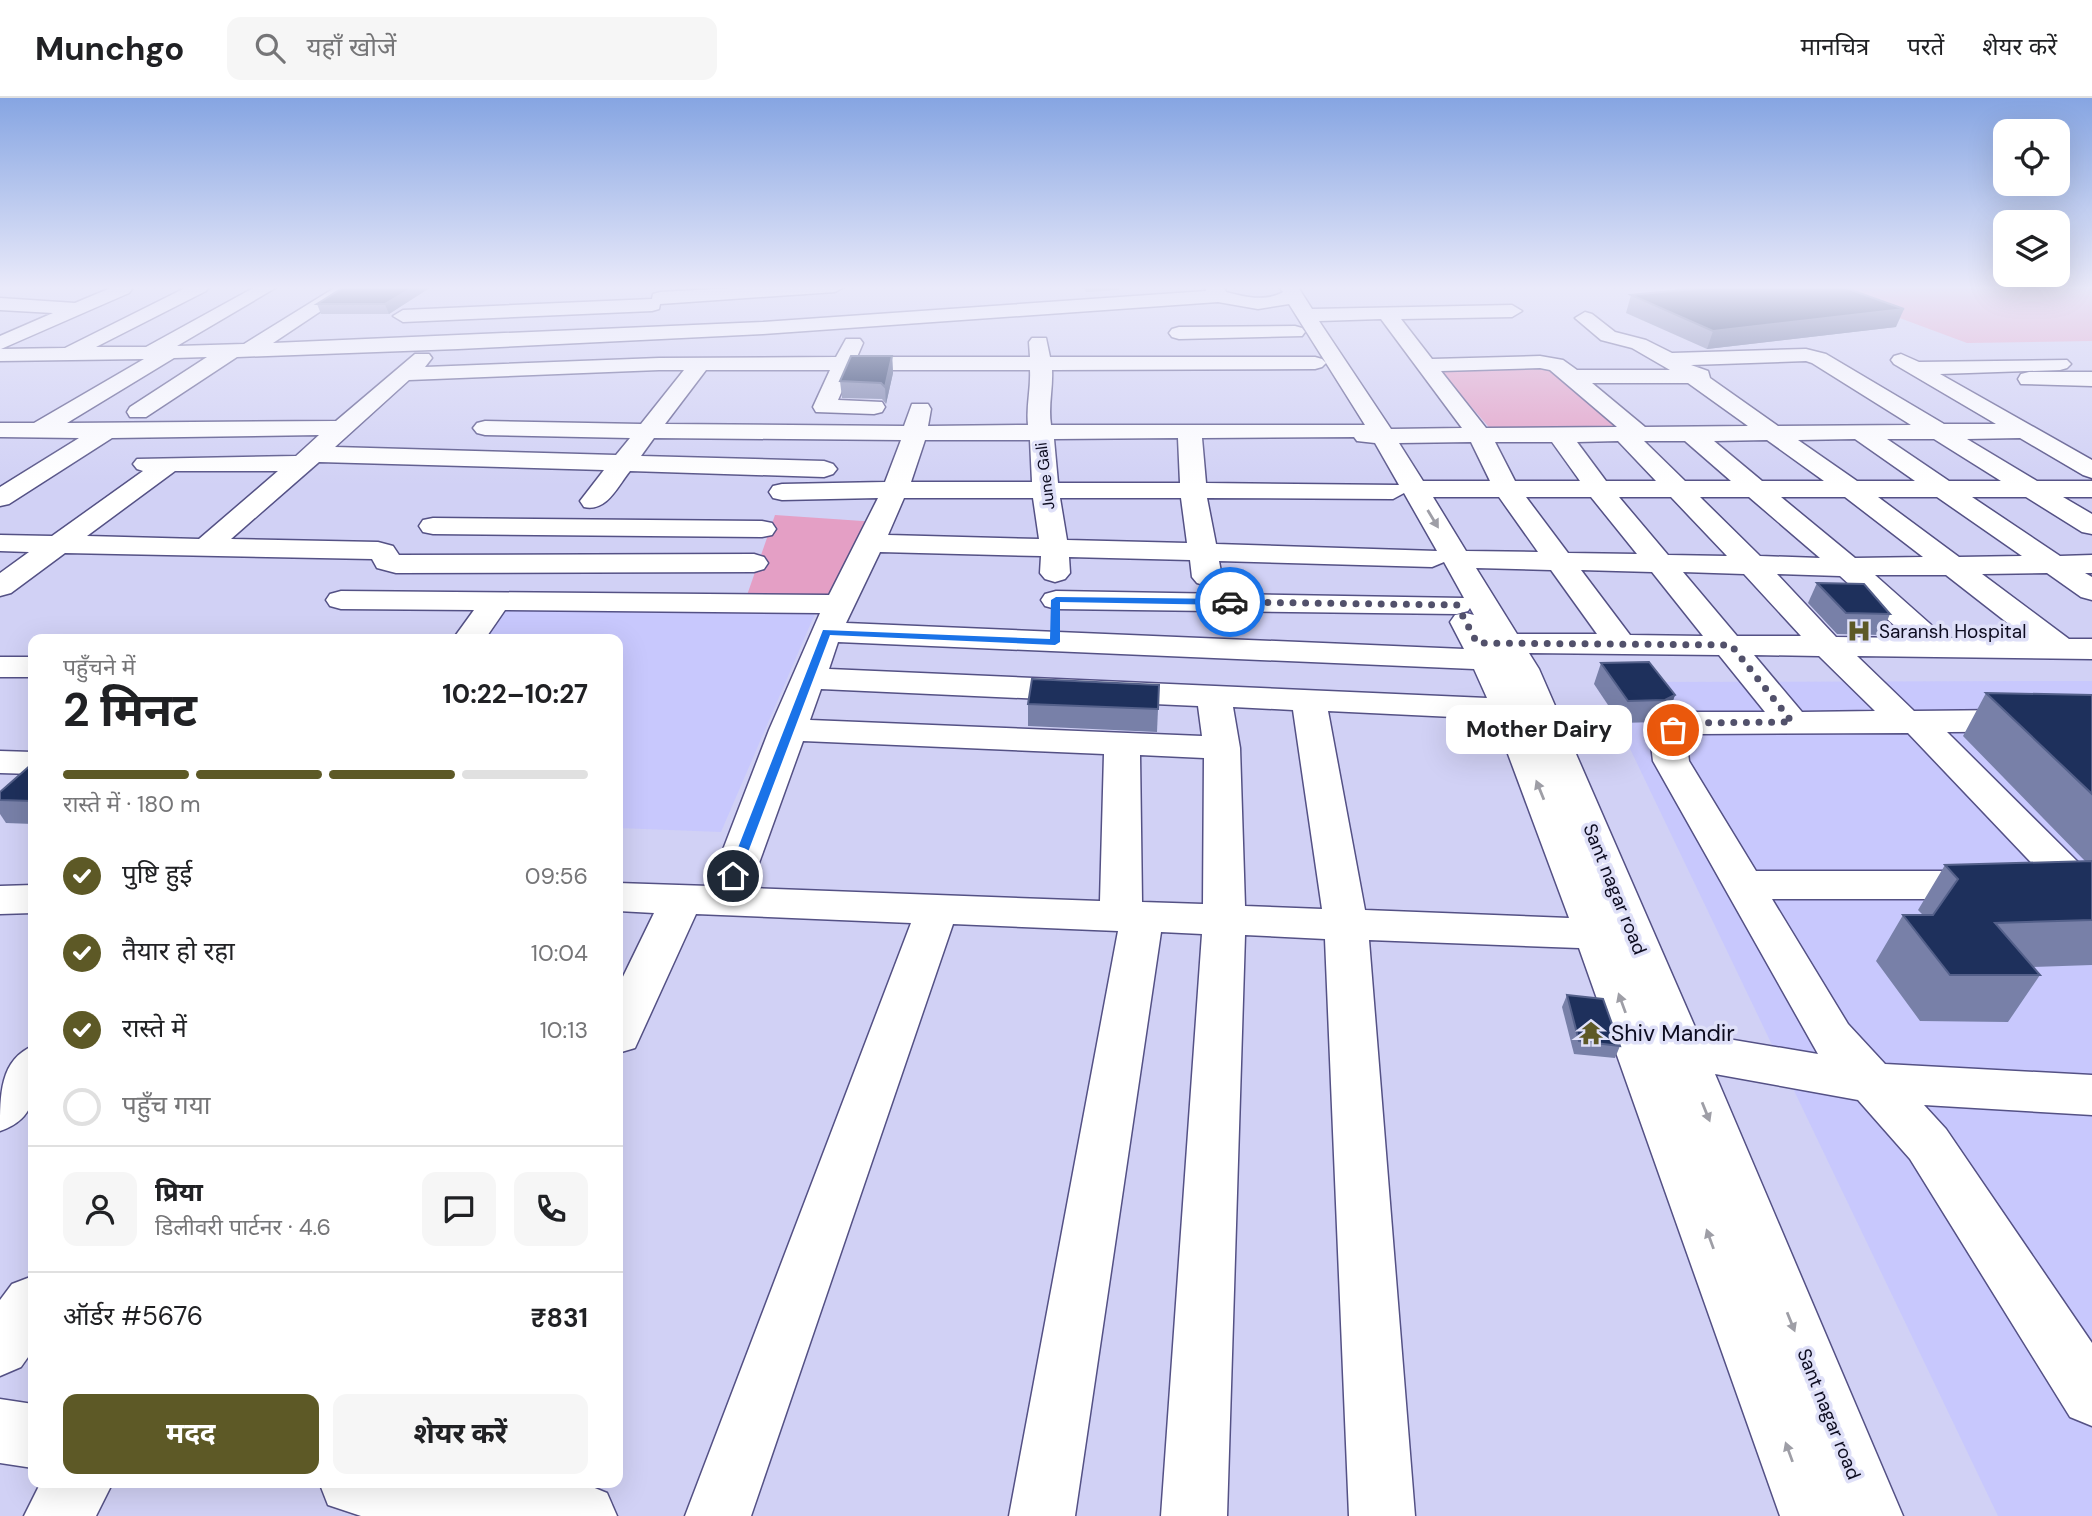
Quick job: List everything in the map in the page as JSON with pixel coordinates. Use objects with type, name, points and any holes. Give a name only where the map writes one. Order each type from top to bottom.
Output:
[{"type":"street","points":[[65,355],[69,353]]},
{"type":"street","points":[[0,355],[190,353]]},
{"type":"street","points":[[138,412],[237,353]]},
{"type":"street","points":[[204,548],[428,353]]},
{"type":"street","points":[[848,353],[824,407],[946,407]]},
{"type":"street","points":[[947,353],[1039,375],[1065,406]]},
{"type":"street","name":"June Gali","points":[[1036,353],[1045,490],[1055,550],[1055,642]]},
{"type":"street","points":[[958,385],[1039,375],[1158,353]]},
{"type":"street","points":[[404,374],[700,364],[842,364],[1039,375],[1158,353]]},
{"type":"street","name":"Sant nagar road","points":[[1315,353],[1364,442]]},
{"type":"street","name":"Sant nagar road","points":[[1315,353],[1364,442],[1404,490],[1445,559],[1490,649],[1508,709],[1596,934],[1813,1516]]},
{"type":"street","points":[[1418,353],[1480,436],[1507,490],[1620,644]]},
{"type":"street","points":[[1657,353],[1774,432],[1955,565],[2077,649]]},
{"type":"street","points":[[37,431],[156,354]]},
{"type":"street","points":[[1669,359],[1812,356],[1825,361],[2092,526]]},
{"type":"street","points":[[1428,365],[1549,362],[1562,368],[1630,433],[1677,490],[1827,646],[1912,723],[2076,885],[1743,885]]},
{"type":"street","points":[[593,501],[700,364]]},
{"type":"street","points":[[2060,364],[1908,364],[2092,470]]},
{"type":"street","points":[[451,458],[554,368]]},
{"type":"street","points":[[1573,377],[1818,374]]},
{"type":"street","points":[[1011,407],[1039,375]]},
{"type":"street","points":[[1982,379],[2092,379]]},
{"type":"street","points":[[2038,379],[2081,402]]},
{"type":"street","points":[[834,386],[875,386]]},
{"type":"street","points":[[623,1027],[703,900],[787,730],[920,407]]},
{"type":"street","points":[[0,430],[106,432],[342,428]]},
{"type":"street","points":[[485,428],[650,431],[884,494]]},
{"type":"street","points":[[771,511],[884,494],[1042,444],[1364,442],[1630,433],[2024,431]]},
{"type":"street","points":[[0,498],[12,483],[106,432]]},
{"type":"street","points":[[1860,432],[2092,591]]},
{"type":"street","points":[[1690,433],[1848,567],[1938,648]]},
{"type":"street","points":[[1559,434],[1599,490],[1731,645],[1792,722]]},
{"type":"street","points":[[1191,443],[1193,491],[1205,553],[1222,748],[1224,920],[1194,1516]]},
{"type":"street","points":[[1166,455],[1191,443],[1221,455]]},
{"type":"street","points":[[1017,456],[1042,444],[1071,456]]},
{"type":"street","points":[[884,494],[936,457]]},
{"type":"street","points":[[125,464],[451,458],[794,468],[884,494],[1055,550],[1848,567],[2092,564]]},
{"type":"street","points":[[0,587],[60,546],[169,464]]},
{"type":"street","points":[[741,602],[771,511],[794,468]]},
{"type":"street","points":[[433,526],[771,511],[884,494],[1045,490],[2092,489]]},
{"type":"street","points":[[2,544],[48,516]]},
{"type":"street","points":[[2,544],[378,551],[383,552],[387,562],[396,564],[754,563]]},
{"type":"street","name":"Sant nagar road","points":[[1445,559],[1457,605],[1490,649],[1522,670],[1592,834],[1870,1516]]},
{"type":"street","points":[[341,600],[741,602],[834,618],[1055,642],[1214,672],[1309,700],[1508,709]]},
{"type":"street","points":[[1056,600],[1457,605]]},
{"type":"street","points":[[473,634],[496,601]]},
{"type":"street","points":[[808,678],[1214,672],[1490,649],[1620,644],[2077,649]]},
{"type":"street","points":[[0,667],[28,667]]},
{"type":"street","points":[[1309,700],[1346,925],[1382,1516]]},
{"type":"street","points":[[2092,720],[1695,723],[1673,730],[1669,745],[1671,761],[1831,1037],[1928,1144],[2092,1396]]},
{"type":"street","points":[[787,730],[1222,748]]},
{"type":"street","points":[[1042,1516],[1132,917],[1122,744]]},
{"type":"street","points":[[4,780],[28,766]]},
{"type":"street","points":[[4,780],[28,773]]},
{"type":"street","points":[[623,897],[1596,934]]},
{"type":"street","points":[[0,900],[28,899]]},
{"type":"street","points":[[718,1516],[937,910]]},
{"type":"street","points":[[1680,1049],[1872,1083],[2092,1095]]},
{"type":"street","points":[[0,1111],[28,1072]]},
{"type":"street","points":[[0,1348],[28,1310]]},
{"type":"street","points":[[0,1431],[28,1435]]},
{"type":"street","points":[[57,1516],[77,1488]]},
{"type":"street","points":[[406,1488],[584,1516]]},
{"type":"shaded area","points":[[1552,365],[1622,430],[1493,432],[1437,367]]},
{"type":"shaded area","points":[[775,515],[877,522],[840,601],[746,598]]},
{"type":"shaded area","points":[[502,607],[817,609],[721,832],[623,828],[623,634],[485,634]]},
{"type":"shaded area","points":[[2092,681],[2092,1516],[1998,1516],[1598,682]]},
{"type":"building","points":[[851,356],[892,356],[885,387],[881,383],[840,381]]},
{"type":"building","points":[[1817,583],[1864,584],[1890,614],[1846,613]]},
{"type":"building","points":[[1649,662],[1675,695],[1665,700],[1628,701],[1601,663]]},
{"type":"building","points":[[1032,679],[1159,685],[1158,709],[1028,704]]},
{"type":"building","points":[[1986,693],[2092,695],[2092,794]]},
{"type":"building","points":[[28,767],[28,801],[0,800],[0,792]]},
{"type":"building","points":[[2092,861],[2092,920],[1995,923],[2040,975],[1950,975],[1903,915],[1933,915],[1958,879],[1945,865]]},
{"type":"building","points":[[1567,995],[1603,999],[1620,1046],[1579,1041]]},
{"type":"way so far","points":[[1230,602],[1457,605],[1477,643],[1731,645],[1792,722],[1695,723],[1673,730]]},
{"type":"place","name":"Saransh Hospital","points":[[1859,631]]},
{"type":"place","name":"Mother Dairy","points":[[1673,730]]},
{"type":"place","name":"Shiv Mandir","points":[[1591,1033]]},
{"type":"route","points":[[733,876],[826,632],[1055,642],[1056,600],[1230,602]]}]
